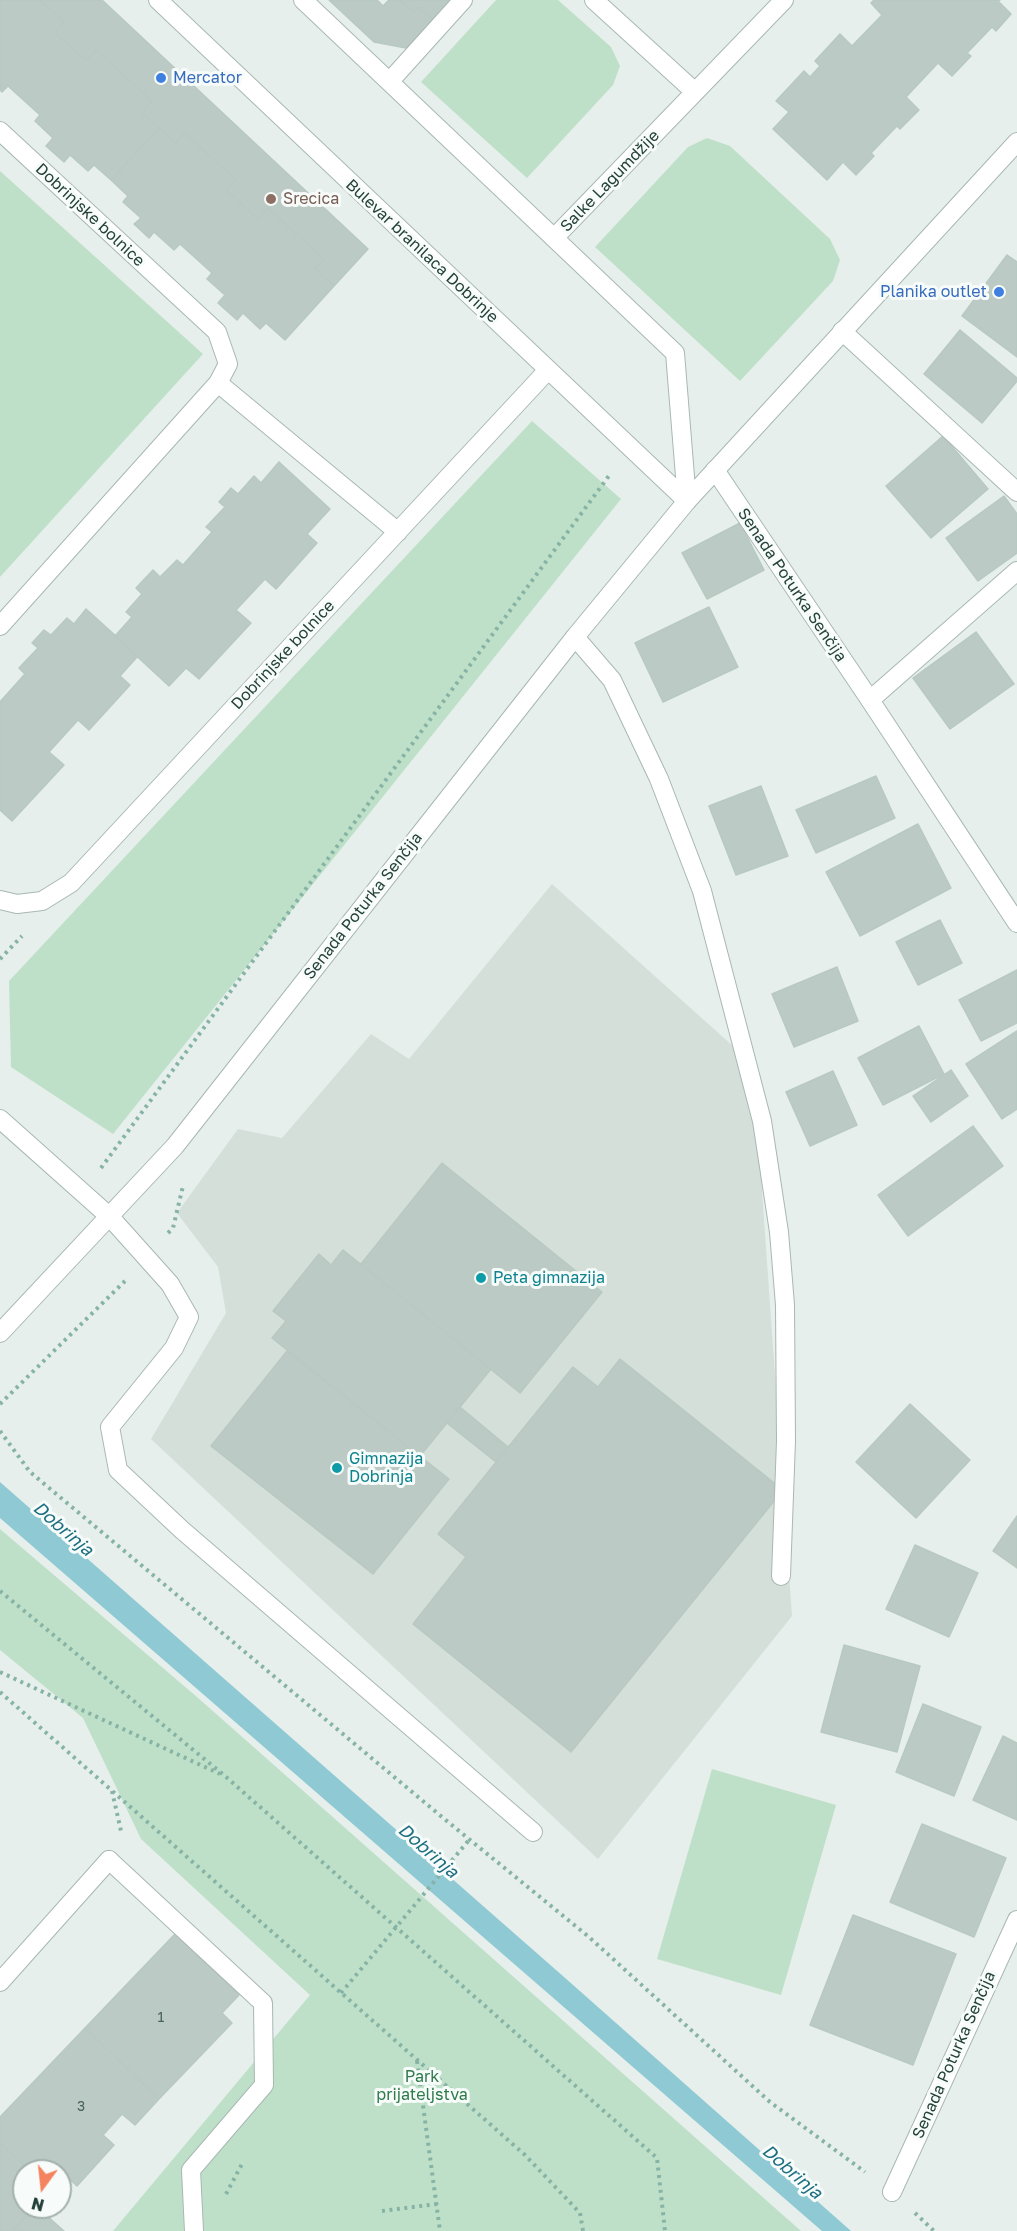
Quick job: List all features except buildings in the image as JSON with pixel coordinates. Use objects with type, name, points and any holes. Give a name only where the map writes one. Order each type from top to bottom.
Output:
[{"type":"street","name":"Bulevar branilaca Dobrinje","points":[[158,0],[687,501]]},
{"type":"street","points":[[303,0],[554,238]]},
{"type":"street","points":[[390,81],[463,0]]},
{"type":"street","points":[[594,0],[695,92]]},
{"type":"street","name":"Salke Lagumdžije","points":[[687,501],[675,352],[554,238],[784,0]]},
{"type":"street","name":"Dobrinjske bolnice","points":[[0,132],[217,332],[228,364],[218,383],[0,626]]},
{"type":"street","name":"Senada Poturka Senčija","points":[[0,1333],[175,1146],[575,637],[687,501],[1017,142]]},
{"type":"street","points":[[842,331],[1017,492]]},
{"type":"street","name":"Dobrinjske bolnice","points":[[0,900],[17,904],[42,901],[71,883],[548,370]]},
{"type":"street","points":[[218,383],[398,532]]},
{"type":"street","name":"Senada Poturka Senčija","points":[[715,470],[1017,923]]},
{"type":"street","points":[[870,700],[1017,571]]},
{"type":"street","points":[[575,637],[612,680],[659,779],[702,891],[762,1121],[779,1232],[785,1305],[786,1441],[781,1576]]},
{"type":"street","points":[[0,1119],[110,1217],[170,1284],[189,1317],[174,1348],[110,1427],[118,1470],[182,1530],[533,1832]]},
{"type":"street","points":[[0,1982],[109,1860],[263,2003],[264,2085],[191,2170],[194,2231]]},
{"type":"street","name":"Senada Poturka Senčija","points":[[892,2192],[1017,1920]]},
{"type":"path","points":[[82,1192],[630,448]]},
{"type":"path","points":[[0,1404],[147,1260],[173,1228],[185,1176],[175,1146]]},
{"type":"path","points":[[0,1431],[30,1472],[469,1840],[589,1937],[770,2102],[892,2192],[934,2231]]},
{"type":"path","points":[[0,1591],[225,1776],[657,2158],[665,2231]]},
{"type":"path","points":[[0,1672],[225,1776]]},
{"type":"path","points":[[0,1692],[525,2154],[580,2213],[583,2231]]},
{"type":"path","points":[[341,1993],[469,1840]]},
{"type":"path","points":[[417,2060],[440,2231]]},
{"type":"path","points":[[382,2211],[437,2204]]},
{"type":"shaded area","points":[[552,884],[753,1064],[792,1616],[598,1859],[151,1439],[226,1313],[218,1267],[177,1213],[238,1129],[282,1138],[371,1034],[409,1059]]},
{"type":"green space","points":[[496,0],[558,0],[611,47],[620,66],[613,85],[527,178],[421,82]]},
{"type":"green space","points":[[707,138],[730,146],[830,239],[840,260],[833,281],[740,381],[595,247],[688,147]]},
{"type":"green space","points":[[0,171],[203,354],[0,577]]},
{"type":"green space","points":[[532,421],[621,499],[113,1134],[11,1067],[9,981]]},
{"type":"green space","name":"Park prijateljstva","points":[[0,1529],[197,1697],[801,2231],[113,2231],[310,1995],[141,1839],[83,1718],[0,1650]]},
{"type":"green space","points":[[712,1769],[836,1805],[781,1995],[657,1959]]},
{"type":"water","name":"Dobrinja","points":[[0,1482],[851,2231],[822,2231],[0,1518]]},
{"type":"place","name":"Mercator","points":[[161,78]]},
{"type":"place","name":"Srecica","points":[[271,199]]},
{"type":"place","name":"Planika outlet","points":[[999,292]]},
{"type":"place","name":"Peta gimnazija","points":[[481,1278]]},
{"type":"place","name":"Gimnazija Dobrinja","points":[[337,1468]]}]
